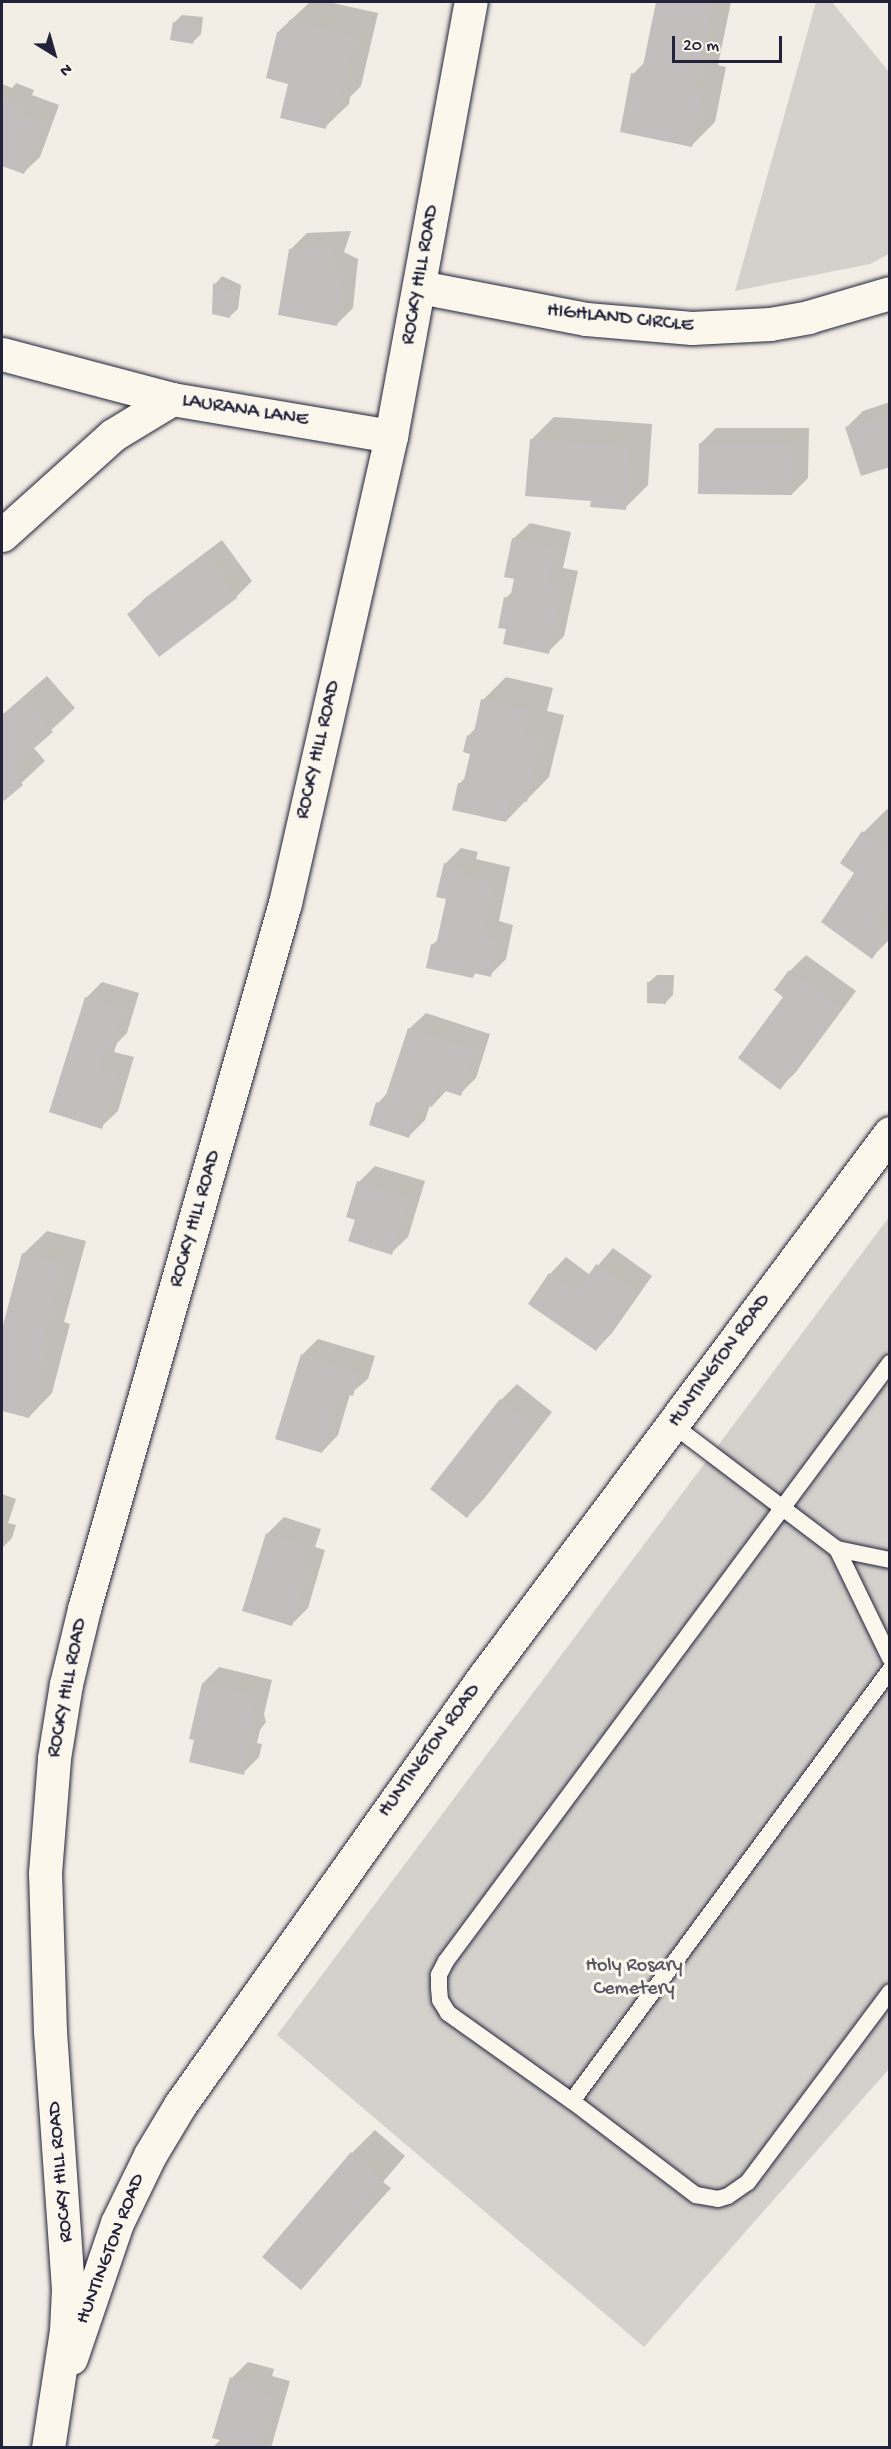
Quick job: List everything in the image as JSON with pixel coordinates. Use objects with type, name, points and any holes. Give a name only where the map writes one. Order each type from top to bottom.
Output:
[{"type":"street","name":"ROCKY HILL ROAD","points":[[48,2448],[66,2331],[68,2289],[50,2021],[45,1873],[54,1758],[66,1684],[84,1609],[285,903],[391,436],[471,2]]},
{"type":"street","name":"HIGHLAND CIRCLE","points":[[420,287],[586,319],[692,328],[770,324],[808,317],[890,293]]},
{"type":"street","points":[[2,354],[172,399]]},
{"type":"street","name":"LAURANA LANE","points":[[2,535],[113,435],[172,399],[391,436]]},
{"type":"street","name":"HUNTINGTON ROAD","points":[[54,2415],[83,2317],[117,2223],[150,2155],[180,2106],[483,1678],[890,1133]]},
{"type":"lane","points":[[890,1363],[446,1961],[439,1975],[440,2000],[448,2013],[572,2101],[696,2195],[707,2198],[728,2196],[748,2182],[890,1992]]},
{"type":"lane","points":[[673,1425],[837,1549],[890,1560]]},
{"type":"lane","points":[[837,1549],[890,1658]]},
{"type":"lane","points":[[572,2101],[890,1670]]},
{"type":"green space","points":[[816,2],[832,2],[889,72],[889,254],[870,264],[735,291]]},
{"type":"green space","name":"Holy Rosary Cemetery","points":[[889,1217],[889,2069],[644,2347],[277,2035]]},
{"type":"building","points":[[656,2],[714,2],[695,88],[704,90],[692,147],[620,132],[631,73],[641,75]]},
{"type":"building","points":[[289,20],[356,36],[338,111],[330,109],[326,129],[280,118],[288,84],[266,78],[277,32],[285,33]]},
{"type":"building","points":[[173,22],[196,25],[193,44],[170,40]]},
{"type":"building","points":[[2,99],[19,106],[17,111],[44,121],[24,174],[2,166]]},
{"type":"building","points":[[336,246],[329,268],[342,276],[337,326],[278,315],[289,249]]},
{"type":"building","points":[[213,283],[233,293],[230,318],[212,314]]},
{"type":"building","points":[[890,412],[890,467],[861,476],[845,427]]},
{"type":"building","points":[[530,439],[630,447],[626,510],[590,507],[591,501],[525,496]]},
{"type":"building","points":[[699,443],[793,444],[792,495],[698,494]]},
{"type":"building","points":[[512,538],[556,548],[548,584],[563,587],[549,654],[503,644],[506,629],[498,628],[504,597],[510,599],[514,579],[504,577]]},
{"type":"building","points":[[205,555],[237,598],[159,657],[127,614]]},
{"type":"building","points":[[23,698],[53,732],[10,769],[23,785],[4,801],[2,798],[2,716]]},
{"type":"building","points":[[481,699],[530,711],[525,734],[541,738],[527,802],[511,799],[506,822],[452,810],[458,783],[463,784],[470,754],[463,752],[467,735],[473,737]]},
{"type":"building","points":[[862,831],[890,851],[890,902],[874,923],[890,934],[872,959],[821,922],[854,873],[840,863]]},
{"type":"building","points":[[444,863],[463,868],[461,875],[495,883],[483,937],[498,940],[491,977],[474,973],[473,978],[426,968],[431,944],[436,945],[446,899],[436,897]]},
{"type":"building","points":[[789,970],[841,1008],[780,1090],[738,1058],[783,997],[774,990]]},
{"type":"building","points":[[647,982],[666,983],[666,1004],[647,1003]]},
{"type":"building","points":[[85,997],[124,1009],[111,1051],[105,1049],[99,1068],[119,1073],[102,1129],[49,1112]]},
{"type":"building","points":[[408,1028],[475,1050],[461,1096],[439,1089],[432,1107],[420,1103],[409,1138],[369,1125],[376,1102],[383,1104]]},
{"type":"building","points":[[357,1181],[409,1198],[392,1255],[348,1241],[355,1220],[346,1217]]},
{"type":"building","points":[[22,1253],[64,1264],[42,1345],[48,1347],[29,1418],[2,1411],[2,1329]]},
{"type":"building","points":[[596,1264],[638,1292],[596,1351],[528,1304],[549,1273],[577,1292]]},
{"type":"building","points":[[301,1354],[360,1372],[353,1396],[341,1393],[322,1453],[275,1439]]},
{"type":"building","points":[[500,1399],[537,1428],[467,1518],[430,1489]]},
{"type":"building","points":[[266,1533],[306,1545],[300,1563],[310,1566],[292,1626],[242,1611]]},
{"type":"building","points":[[202,1683],[257,1696],[249,1731],[251,1740],[245,1747],[242,1759],[247,1760],[244,1775],[189,1762],[194,1740],[189,1739]]},
{"type":"building","points":[[351,2152],[383,2180],[361,2206],[369,2212],[301,2290],[262,2257]]},
{"type":"building","points":[[230,2377],[259,2385],[256,2392],[275,2397],[260,2448],[227,2448],[228,2442],[212,2438]]}]
